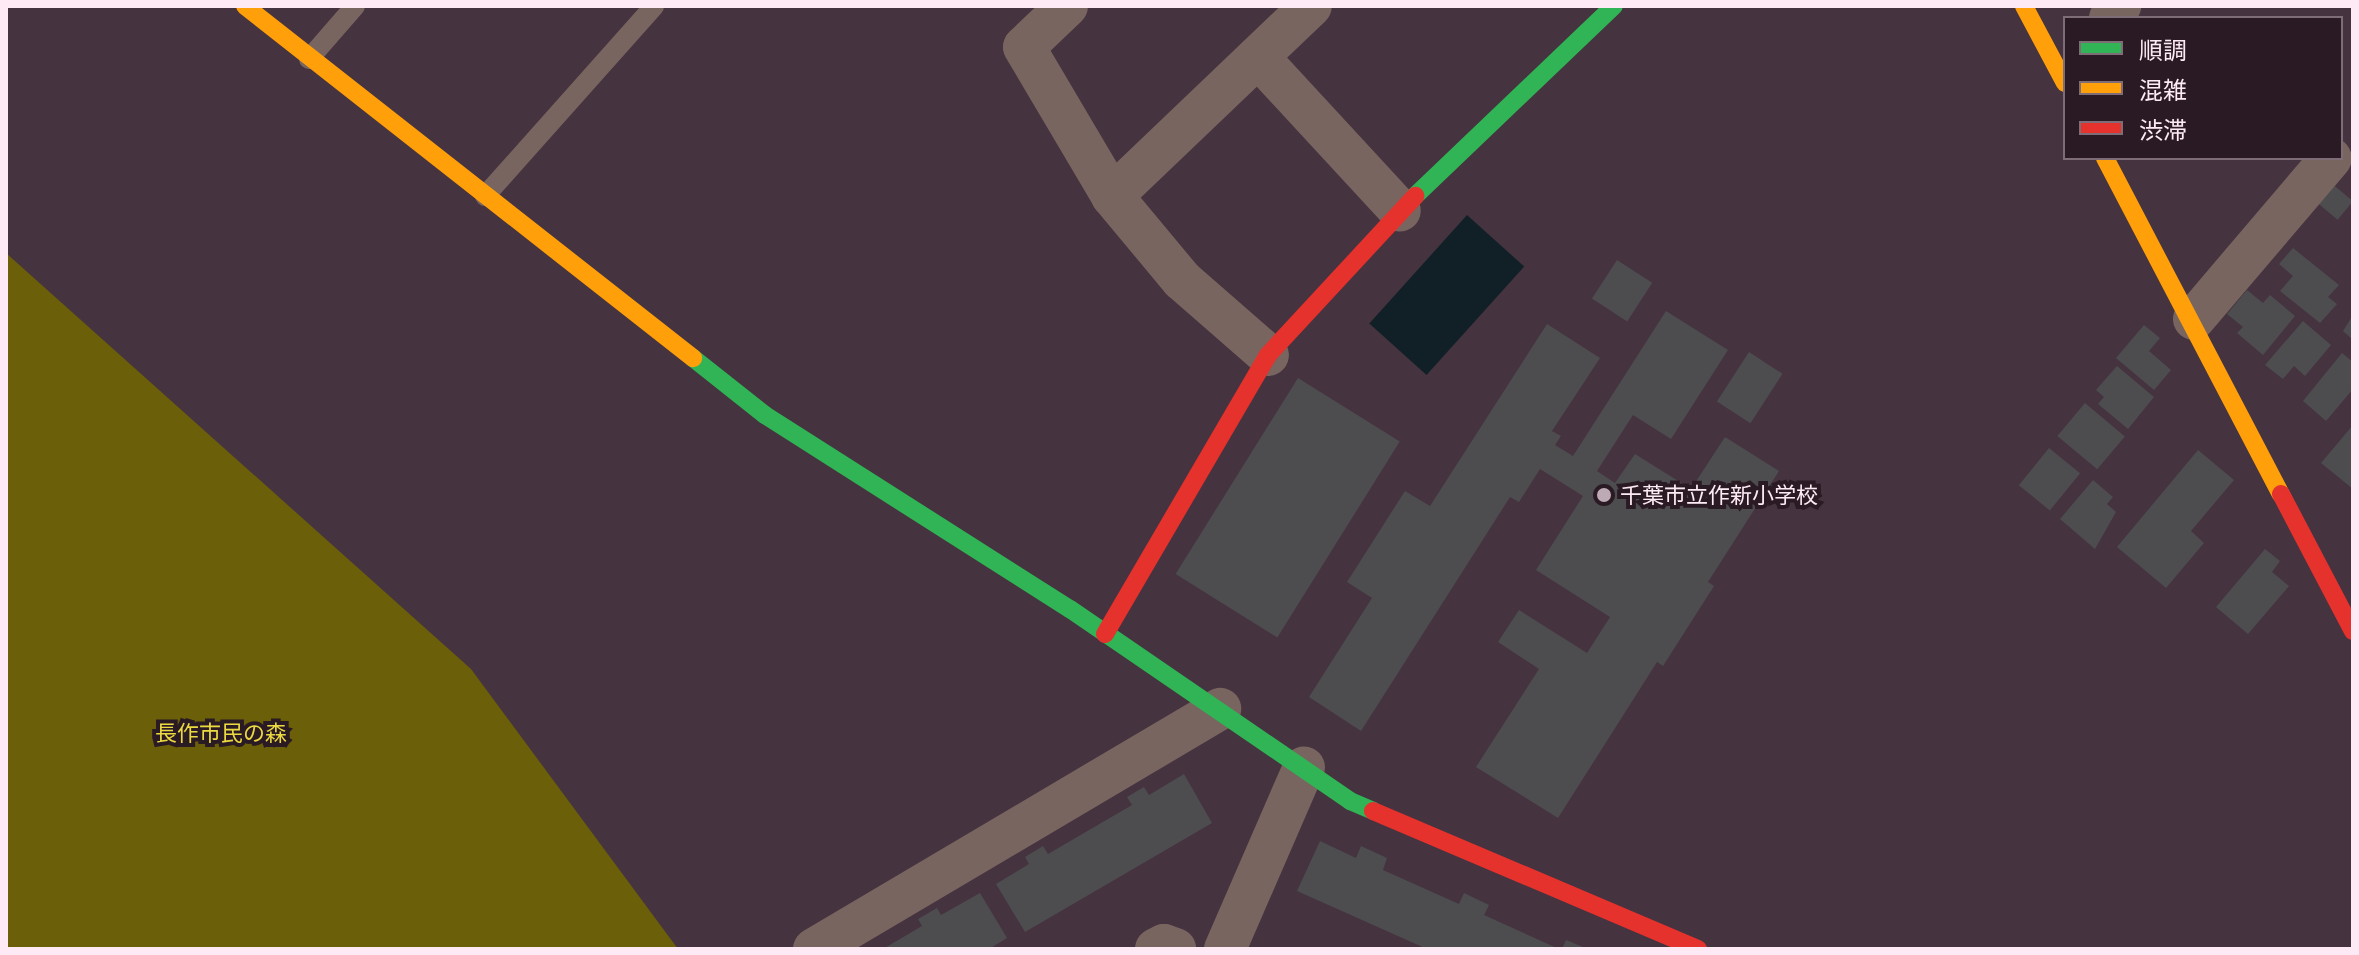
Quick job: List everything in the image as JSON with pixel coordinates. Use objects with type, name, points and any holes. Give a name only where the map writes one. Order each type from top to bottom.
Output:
[{"type":"street","points":[[245,6],[765,415],[1220,709],[1350,801],[1698,949]]},
{"type":"street","points":[[1067,6],[1024,47],[1112,196],[1182,280],[1268,355]]},
{"type":"street","points":[[1112,196],[1311,6]]},
{"type":"street","points":[[1105,634],[1268,355],[1400,211],[1614,6]]},
{"type":"street","points":[[2024,6],[2063,77]]},
{"type":"street","points":[[1258,57],[1400,211]]},
{"type":"street","points":[[2106,160],[2194,319],[2352,625]]},
{"type":"street","points":[[2194,319],[2329,160]]},
{"type":"street","points":[[814,949],[1220,709]]},
{"type":"street","points":[[1225,949],[1304,767]]},
{"type":"street","points":[[1156,949],[1164,945],[1175,949]]},
{"type":"lane","points":[[309,59],[355,6]]},
{"type":"lane","points":[[485,196],[654,6]]},
{"type":"green space","name":"長作市民の森","points":[[6,253],[471,669],[678,949],[6,949]]},
{"type":"shaded area","points":[[1467,215],[1524,267],[1427,375],[1369,323]]},
{"type":"building","points":[[2330,182],[2353,201],[2338,220],[2315,200]]},
{"type":"building","points":[[2293,248],[2339,285],[2328,297],[2337,304],[2320,323],[2280,291],[2293,276],[2279,264]]},
{"type":"building","points":[[1617,260],[1652,283],[1627,321],[1592,299]]},
{"type":"building","points":[[2247,290],[2263,303],[2270,295],[2295,316],[2263,355],[2237,333],[2243,327],[2227,314]]},
{"type":"building","points":[[1666,311],[1728,350],[1671,439],[1633,415],[1597,471],[1615,483],[1635,454],[1691,489],[1725,437],[1779,471],[1708,582],[1714,586],[1663,666],[1657,662],[1558,818],[1476,767],[1539,669],[1498,642],[1519,610],[1587,653],[1610,617],[1536,570],[1583,496],[1540,469],[1519,502],[1510,497],[1361,731],[1309,697],[1372,598],[1347,582],[1405,491],[1430,506],[1547,324],[1600,358],[1552,431],[1561,436],[1555,445],[1573,456]]},
{"type":"building","points":[[2353,315],[2353,340],[2343,331]]},
{"type":"building","points":[[2303,321],[2331,345],[2305,376],[2294,366],[2283,379],[2265,365]]},
{"type":"building","points":[[2144,325],[2160,338],[2149,351],[2171,370],[2154,390],[2116,358]]},
{"type":"building","points":[[1749,352],[1783,374],[1750,423],[1717,401]]},
{"type":"building","points":[[2342,353],[2353,362],[2353,389],[2326,421],[2303,401]]},
{"type":"building","points":[[2117,366],[2154,397],[2128,429],[2098,404],[2104,397],[2096,390]]},
{"type":"building","points":[[1298,378],[1400,442],[1277,637],[1176,574]]},
{"type":"building","points":[[2085,403],[2125,436],[2097,469],[2057,436]]},
{"type":"building","points":[[2353,425],[2353,489],[2321,463]]},
{"type":"building","points":[[2049,448],[2080,473],[2050,510],[2019,485]]},
{"type":"building","points":[[2198,450],[2234,480],[2191,531],[2204,543],[2166,588],[2117,547]]},
{"type":"building","points":[[2093,480],[2113,497],[2107,504],[2116,512],[2095,549],[2060,519]]},
{"type":"building","points":[[2265,549],[2280,561],[2272,572],[2289,586],[2248,634],[2216,607]]},
{"type":"building","points":[[1184,774],[1212,823],[1025,932],[996,884],[1029,864],[1025,857],[1043,846],[1048,854],[1132,805],[1127,797],[1144,787],[1149,795]]},
{"type":"building","points":[[1320,841],[1356,858],[1361,846],[1387,858],[1383,870],[1459,904],[1464,893],[1489,905],[1484,915],[1559,949],[1427,949],[1297,891]]},
{"type":"building","points":[[980,893],[1007,938],[989,949],[883,949],[922,926],[918,919],[937,908],[941,915]]},
{"type":"building","points":[[1566,940],[1588,949],[1562,949]]},
{"type":"traffic: fast","points":[[1415,196],[1614,6]]},
{"type":"traffic: fast","points":[[693,358],[765,415],[1070,609],[1350,801],[1373,811]]},
{"type":"traffic: slow","points":[[245,6],[693,358]]},
{"type":"traffic: slow","points":[[2024,6],[2063,79]]},
{"type":"traffic: slow","points":[[2106,160],[2281,494]]},
{"type":"traffic: jam","points":[[1105,634],[1268,355],[1415,196]]},
{"type":"traffic: jam","points":[[2281,494],[2353,631]]},
{"type":"traffic: jam","points":[[1373,811],[1698,949]]},
{"type":"place","name":"千葉市立作新小学校","points":[[1604,495]]}]
